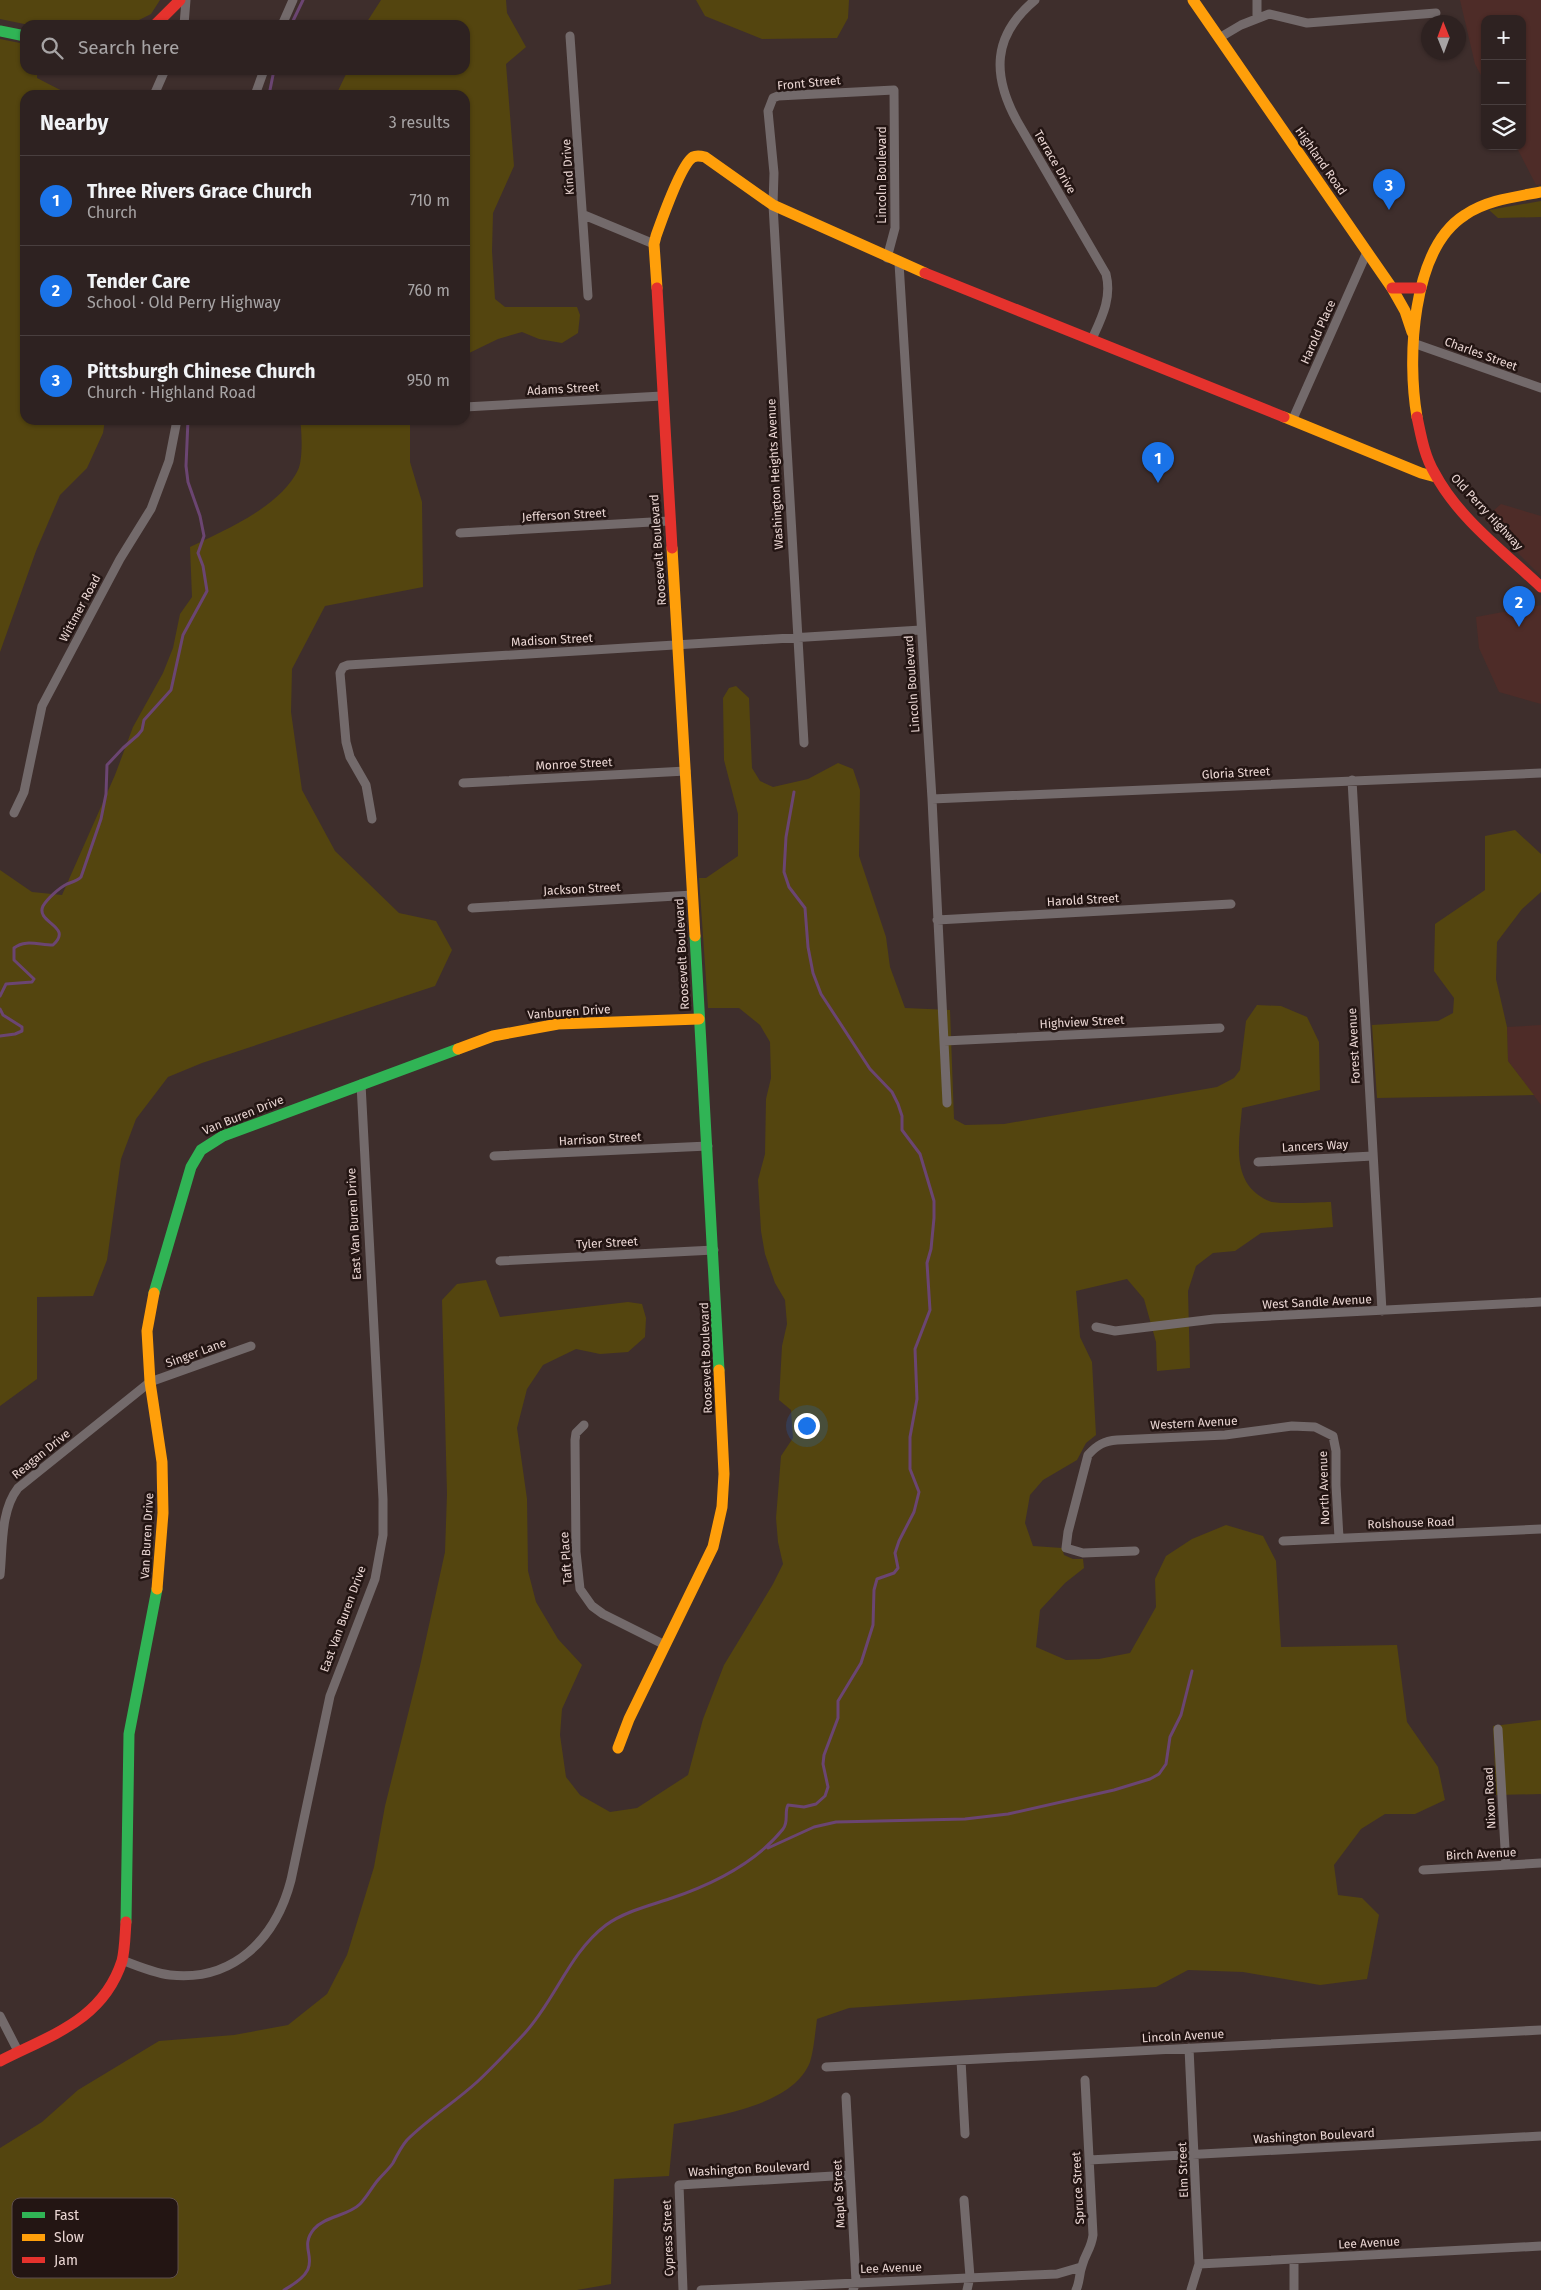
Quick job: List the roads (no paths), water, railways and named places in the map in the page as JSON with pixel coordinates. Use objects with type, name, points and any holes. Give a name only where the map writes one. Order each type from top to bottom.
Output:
[{"type":"street","points":[[160,20],[180,0]]},
{"type":"street","points":[[184,20],[186,0]]},
{"type":"street","points":[[284,20],[293,0]]},
{"type":"street","name":"Terrace Drive","points":[[1035,0],[1013,22],[1005,38],[1000,66],[1001,84],[1007,103],[1106,274],[1108,301],[1092,339]]},
{"type":"street","name":"Highland Road","points":[[1193,0],[1392,288],[1408,319],[1413,343]]},
{"type":"street","points":[[1257,0],[1257,18]]},
{"type":"street","points":[[1219,38],[1257,18],[1272,14],[1307,24],[1436,13]]},
{"type":"street","points":[[0,31],[20,35]]},
{"type":"street","name":"Kind Drive","points":[[570,36],[584,215],[588,296]]},
{"type":"street","points":[[156,90],[163,75]]},
{"type":"street","points":[[257,90],[262,75]]},
{"type":"street","name":"Front Street","points":[[773,204],[774,173],[768,111],[773,98],[778,96],[894,90]]},
{"type":"street","name":"Lincoln Boulevard","points":[[887,258],[895,228],[894,90]]},
{"type":"street","name":"Roosevelt Boulevard","points":[[618,1748],[629,1719],[713,1547],[722,1507],[724,1474],[714,1250],[699,1019],[679,646],[669,521],[654,244],[687,165],[697,156],[705,157],[773,204]]},
{"type":"street","name":"Old Perry Highway","points":[[1541,192],[1482,205],[1462,217],[1448,229],[1437,245],[1421,288],[1413,343],[1416,412],[1424,451],[1434,472],[1448,494],[1541,587]]},
{"type":"street","points":[[773,204],[899,263],[1420,472],[1434,472]]},
{"type":"street","name":"Washington Heights Avenue","points":[[773,204],[804,743]]},
{"type":"street","points":[[584,215],[654,244]]},
{"type":"street","name":"Harold Place","points":[[1292,421],[1367,252]]},
{"type":"street","name":"Lincoln Boulevard","points":[[899,263],[920,630],[932,799],[947,1103]]},
{"type":"street","points":[[1392,288],[1421,288]]},
{"type":"street","name":"Charles Street","points":[[1413,343],[1541,388]]},
{"type":"street","name":"Adams Street","points":[[470,407],[662,396]]},
{"type":"street","name":"Wittmer Road","points":[[14,812],[24,792],[42,706],[116,566],[151,509],[169,461],[176,425]]},
{"type":"street","name":"Jefferson Street","points":[[460,533],[669,521]]},
{"type":"street","name":"Madison Street","points":[[372,819],[366,785],[350,757],[344,733],[340,673],[342,668],[348,664],[679,646],[920,630]]},
{"type":"street","name":"Monroe Street","points":[[463,783],[686,771]]},
{"type":"street","name":"Gloria Street","points":[[932,799],[1541,773]]},
{"type":"street","name":"Forest Avenue","points":[[1352,780],[1382,1311]]},
{"type":"street","name":"Jackson Street","points":[[472,908],[693,895]]},
{"type":"street","name":"Harold Street","points":[[938,920],[1231,904]]},
{"type":"street","name":"Vanburen Drive","points":[[361,1084],[477,1040],[505,1033],[558,1024],[699,1019]]},
{"type":"street","name":"Highview Street","points":[[944,1041],[1220,1028]]},
{"type":"street","name":"Van Buren Drive","points":[[18,2051],[73,2024],[89,2013],[104,1996],[122,1960],[125,1928],[130,1734],[134,1706],[154,1616],[161,1551],[162,1470],[150,1382],[147,1342],[148,1319],[188,1174],[200,1147],[208,1141],[361,1084]]},
{"type":"street","name":"East Van Buren Drive","points":[[122,1960],[168,1974],[204,1973],[226,1966],[247,1954],[271,1928],[282,1908],[289,1888],[330,1696],[375,1578],[383,1535],[383,1499],[361,1084]]},
{"type":"street","name":"Harrison Street","points":[[494,1156],[708,1146]]},
{"type":"street","name":"Lancers Way","points":[[1258,1162],[1374,1156]]},
{"type":"street","name":"Tyler Street","points":[[500,1261],[714,1250]]},
{"type":"street","name":"West Sandle Avenue","points":[[1096,1327],[1115,1331],[1214,1319],[1541,1302]]},
{"type":"street","name":"Singer Lane","points":[[150,1382],[251,1346]]},
{"type":"street","name":"Reagan Drive","points":[[0,1575],[5,1521],[12,1496],[32,1476],[150,1382]]},
{"type":"street","name":"Taft Place","points":[[584,1425],[576,1434],[575,1440],[576,1552],[580,1589],[592,1606],[603,1614],[665,1645]]},
{"type":"street","name":"Western Avenue","points":[[1135,1551],[1083,1553],[1066,1548],[1068,1532],[1088,1455],[1104,1441],[1225,1435],[1282,1426],[1315,1427],[1333,1436]]},
{"type":"street","name":"North Avenue","points":[[1333,1436],[1336,1451],[1339,1538]]},
{"type":"street","name":"Rolshouse Road","points":[[1283,1541],[1541,1530]]},
{"type":"street","name":"Nixon Road","points":[[1498,1729],[1506,1865]]},
{"type":"street","name":"Birch Avenue","points":[[1423,1870],[1541,1863]]},
{"type":"street","points":[[0,2016],[18,2051],[0,2061]]},
{"type":"street","name":"Lincoln Avenue","points":[[826,2067],[1541,2030]]},
{"type":"street","name":"Elm Street","points":[[1189,2048],[1199,2264],[1191,2290]]},
{"type":"street","points":[[961,2060],[965,2134]]},
{"type":"street","name":"Spruce Street","points":[[1076,2290],[1080,2280],[1081,2266],[1092,2247],[1093,2234],[1085,2080]]},
{"type":"street","name":"Maple Street","points":[[846,2097],[855,2286]]},
{"type":"street","name":"Washington Boulevard","points":[[1089,2160],[1541,2136]]},
{"type":"street","name":"Washington Boulevard","points":[[679,2185],[850,2175]]},
{"type":"street","name":"Cypress Street","points":[[679,2185],[683,2290]]},
{"type":"street","points":[[964,2200],[970,2277],[967,2290]]},
{"type":"street","name":"Lee Avenue","points":[[1199,2264],[1541,2246]]},
{"type":"street","points":[[1294,2260],[1294,2290]]},
{"type":"street","name":"Lee Avenue","points":[[700,2290],[855,2286],[970,2277],[1057,2274],[1081,2266]]},
{"type":"waterway","points":[[293,20],[303,0]]},
{"type":"waterway","points":[[270,90],[273,75]]},
{"type":"waterway","points":[[0,996],[6,984],[32,982],[34,979],[14,960],[14,948],[27,943],[53,945],[58,939],[59,933],[57,929],[44,917],[42,912],[43,906],[60,888],[81,877],[101,819],[106,794],[107,765],[138,735],[142,730],[144,720],[171,690],[183,635],[207,591],[203,566],[198,553],[204,536],[200,516],[188,482],[186,466],[188,425]]},
{"type":"waterway","points":[[284,2290],[298,2281],[306,2272],[310,2258],[309,2237],[314,2229],[324,2221],[349,2211],[360,2204],[391,2165],[407,2140],[460,2097],[507,2052],[535,2021],[572,1963],[593,1936],[620,1916],[701,1887],[746,1863],[783,1829],[786,1823],[788,1805],[804,1807],[816,1804],[825,1796],[828,1787],[823,1764],[824,1755],[838,1718],[838,1701],[861,1663],[873,1625],[874,1590],[877,1579],[894,1573],[898,1568],[895,1553],[914,1512],[919,1492],[910,1469],[910,1437],[917,1399],[915,1349],[930,1310],[927,1263],[931,1249],[934,1201],[920,1154],[902,1130],[902,1116],[892,1092],[870,1069],[821,994],[813,973],[808,947],[805,908],[789,887],[784,872],[786,837],[794,792]]},
{"type":"waterway","points":[[0,1009],[3,1015],[22,1027],[22,1031],[15,1034],[0,1036]]},
{"type":"waterway","points":[[768,1848],[814,1827],[836,1822],[965,1819],[1008,1814],[1114,1790],[1150,1779],[1159,1774],[1166,1764],[1170,1737],[1181,1715],[1192,1671]]},
{"type":"place","name":"Pittsburgh Chinese Church","points":[[1389,210]]},
{"type":"place","name":"Three Rivers Grace Church","points":[[1158,483]]},
{"type":"place","name":"Tender Care","points":[[1519,627]]}]
